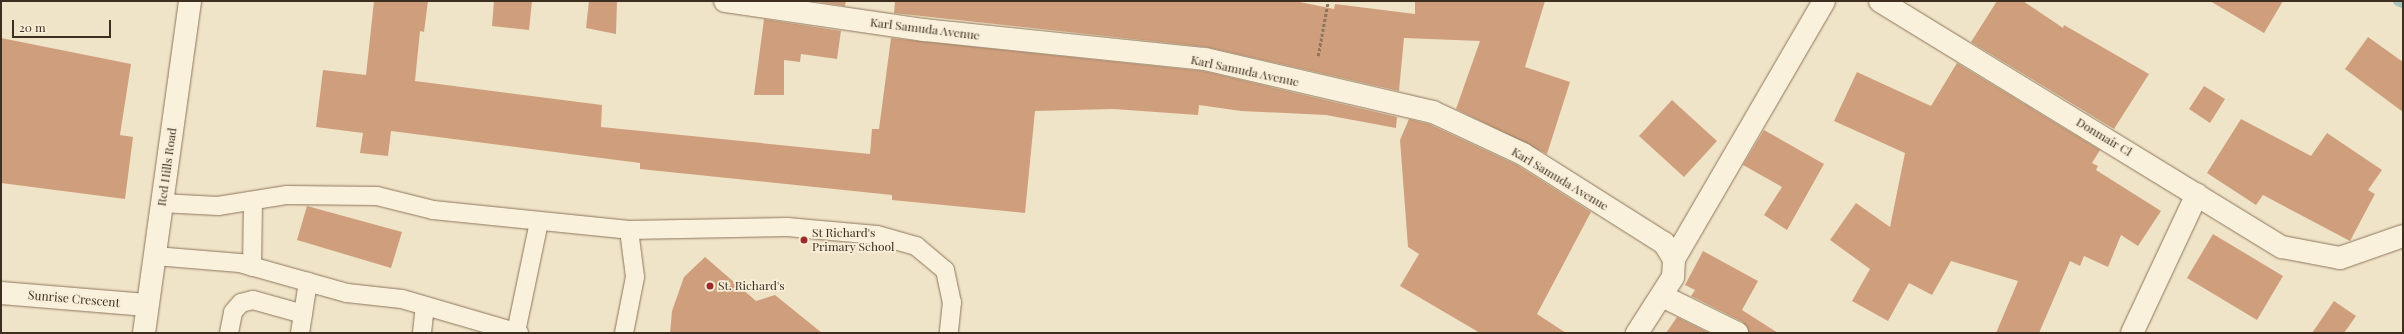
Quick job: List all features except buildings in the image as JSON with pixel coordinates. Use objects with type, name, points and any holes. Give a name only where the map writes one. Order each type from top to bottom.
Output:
[{"type":"street","name":"Red Hills Road","points":[[144,333],[190,1]]},
{"type":"street","name":"Karl Samuda Avenue","points":[[725,1],[924,30],[1205,59],[1313,86],[1433,112],[1523,154],[1664,243],[1674,259]]},
{"type":"street","points":[[1637,333],[1673,277],[1674,259],[1824,1]]},
{"type":"street","name":"Donmair Cl","points":[[1880,1],[2282,247],[2340,258],[2403,236]]},
{"type":"street","points":[[2132,333],[2197,194]]},
{"type":"street","name":"Sunrise Crescent","points":[[1,293],[147,305]]},
{"type":"street","points":[[1662,296],[1737,333]]},
{"type":"lane","points":[[161,203],[218,206],[253,203],[287,195],[377,196],[433,210],[539,222],[630,230],[787,227],[877,235],[916,246],[945,270],[952,302],[949,333]]},
{"type":"lane","points":[[252,267],[253,203]]},
{"type":"lane","points":[[155,256],[252,267],[347,293],[402,299],[517,332],[539,222]]},
{"type":"lane","points":[[624,333],[635,277],[630,230]]},
{"type":"lane","points":[[300,333],[308,282]]},
{"type":"lane","points":[[229,333],[233,312],[241,303],[253,300],[303,314]]},
{"type":"lane","points":[[422,333],[425,306]]},
{"type":"path","points":[[1313,86],[1328,1]]},
{"type":"waterway","points":[[2398,1],[2403,3]]},
{"type":"place","name":"St Richard's Primary School","points":[[804,240]]},
{"type":"place","name":"St. Richard's","points":[[710,286]]}]
